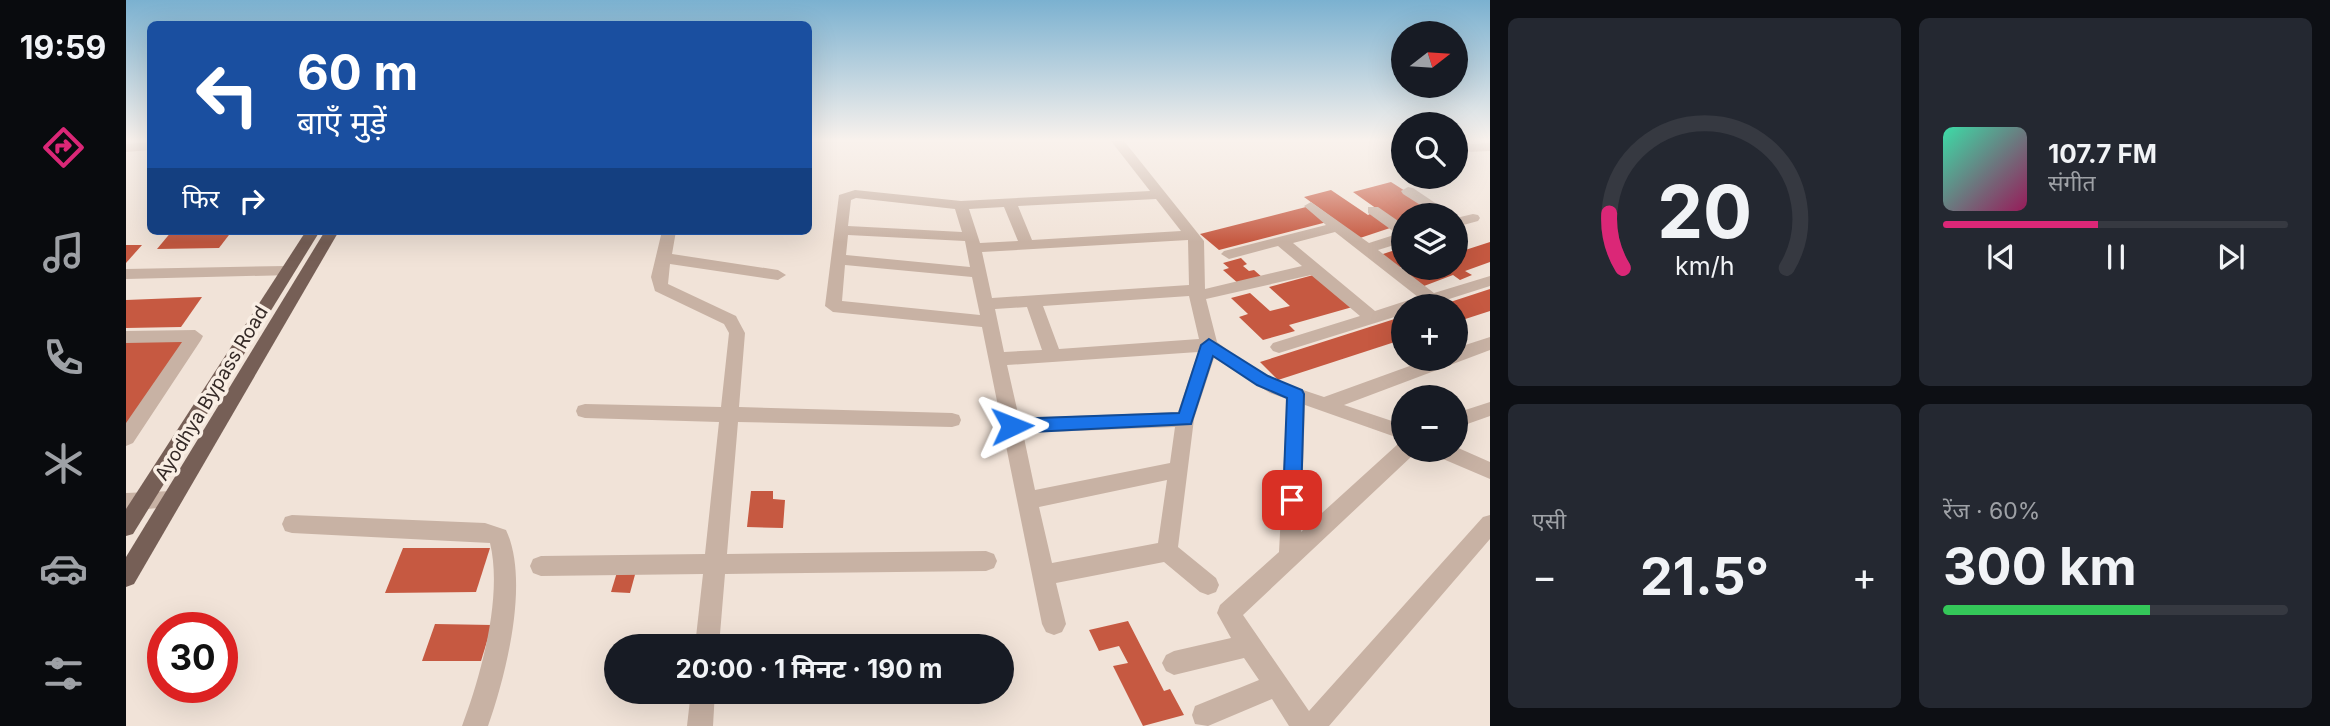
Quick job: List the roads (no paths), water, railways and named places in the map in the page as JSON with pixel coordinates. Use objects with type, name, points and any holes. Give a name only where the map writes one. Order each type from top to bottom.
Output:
[{"type":"main road","name":"Ayodhya Bypass Road","points":[[126,527],[134,502],[310,235]]},
{"type":"main road","name":"Ayodhya Bypass Road","points":[[126,577],[330,235]]},
{"type":"street","points":[[1145,175],[1197,241],[1197,293],[1209,345],[1185,419],[1166,550]]},
{"type":"street","points":[[1408,191],[1427,203]]},
{"type":"street","points":[[1161,195],[961,205],[848,195],[844,198],[831,301],[833,306],[839,309],[987,313],[1033,301],[1197,293],[1313,269]]},
{"type":"street","points":[[1009,203],[1027,245]]},
{"type":"street","points":[[961,205],[979,273],[1054,624]]},
{"type":"street","points":[[1311,206],[1424,294]]},
{"type":"street","points":[[1373,210],[1391,223]]},
{"type":"street","points":[[1468,219],[1473,218]]},
{"type":"street","points":[[1229,254],[1337,227]]},
{"type":"street","points":[[841,230],[972,243],[1027,245],[1193,235]]},
{"type":"street","points":[[668,235],[659,277],[661,287],[730,320],[736,328],[708,634]]},
{"type":"street","points":[[1280,241],[1373,318]]},
{"type":"street","points":[[1366,249],[1391,241]]},
{"type":"street","points":[[663,258],[778,275]]},
{"type":"street","points":[[838,259],[979,273]]},
{"type":"street","points":[[126,274],[287,271]]},
{"type":"street","points":[[1447,294],[1490,281]]},
{"type":"street","points":[[1033,301],[1053,356]]},
{"type":"street","points":[[1279,347],[1391,312]]},
{"type":"street","points":[[126,337],[195,336],[126,438]]},
{"type":"street","points":[[1468,351],[1490,343]]},
{"type":"street","points":[[997,359],[1209,345],[1258,378],[1391,428]]},
{"type":"street","points":[[1326,404],[1415,371]]},
{"type":"street","points":[[1290,555],[1296,394]]},
{"type":"street","points":[[1468,417],[1490,409]]},
{"type":"street","points":[[584,411],[951,420]]},
{"type":"street","points":[[1012,426],[1185,419]]},
{"type":"street","points":[[1468,461],[1490,471]]},
{"type":"street","points":[[1304,726],[1228,613],[1392,462]]},
{"type":"street","points":[[1028,500],[1179,469]]},
{"type":"street","points":[[134,502],[172,500]]},
{"type":"street","points":[[292,524],[485,532],[499,537],[505,550],[505,578],[492,668],[475,726]]},
{"type":"street","points":[[1312,726],[1490,524]]},
{"type":"street","points":[[1044,575],[1158,554],[1166,550]]},
{"type":"street","points":[[1166,550],[1208,585]]},
{"type":"street","points":[[541,565],[986,561]]},
{"type":"street","points":[[1174,663],[1250,645]]},
{"type":"street","points":[[1204,715],[1277,685]]},
{"type":"street","points":[[700,726],[702,704]]}]
